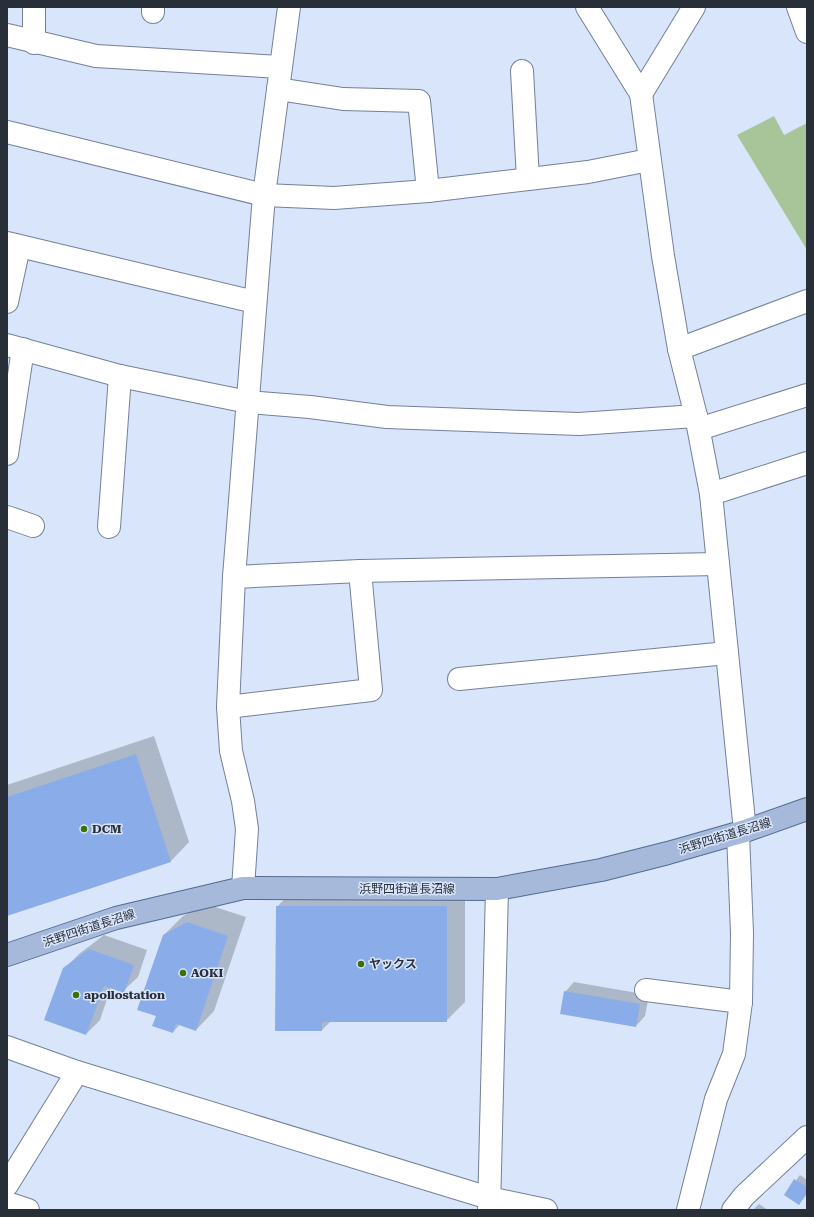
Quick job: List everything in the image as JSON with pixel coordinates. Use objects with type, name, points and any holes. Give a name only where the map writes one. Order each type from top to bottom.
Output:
[{"type":"main road","name":"浜野四街道長沼線","points":[[7,955],[116,918],[243,888],[497,889],[600,870],[742,832],[807,809]]},
{"type":"street","points":[[34,7],[34,43]]},
{"type":"street","points":[[243,888],[247,829],[244,800],[231,751],[228,707],[234,577],[264,195],[289,7]]},
{"type":"street","points":[[587,7],[641,94],[649,160],[679,350],[698,423],[711,494],[727,653],[742,832],[741,1002],[734,1054],[716,1099],[688,1210]]},
{"type":"street","points":[[641,94],[694,7]]},
{"type":"street","points":[[798,7],[807,32]]},
{"type":"street","points":[[7,35],[34,43],[96,56],[280,67]]},
{"type":"street","points":[[522,71],[528,179]]},
{"type":"street","points":[[278,89],[343,99],[419,101],[428,191]]},
{"type":"street","points":[[7,132],[264,195],[334,198],[428,191],[588,172],[649,160]]},
{"type":"street","points":[[7,302],[13,245],[255,302]]},
{"type":"street","points":[[679,350],[807,300]]},
{"type":"street","points":[[7,454],[15,347],[120,376],[248,402],[310,407],[387,417],[477,422],[579,424],[698,423],[807,395]]},
{"type":"street","points":[[109,527],[120,376]]},
{"type":"street","points":[[711,494],[807,463]]},
{"type":"street","points":[[7,517],[33,526]]},
{"type":"street","points":[[234,577],[360,571],[718,564]]},
{"type":"street","points":[[228,707],[371,690],[360,571]]},
{"type":"street","points":[[459,679],[727,653]]},
{"type":"street","points":[[489,1204],[497,889]]},
{"type":"street","points":[[646,990],[741,1002]]},
{"type":"street","points":[[7,1047],[77,1072],[489,1204],[546,1210]]},
{"type":"street","points":[[7,1185],[77,1072]]},
{"type":"street","points":[[733,1210],[744,1196],[807,1137]]},
{"type":"street","points":[[7,1203],[28,1210]]},
{"type":"green space","points":[[774,116],[784,135],[807,123],[807,250],[737,135]]},
{"type":"building","name":"DCM","points":[[136,754],[171,862],[7,916],[7,797]]},
{"type":"building","name":"ヤックス","points":[[276,906],[447,906],[447,1022],[322,1022],[322,1031],[275,1031]]},
{"type":"building","name":"AOKI","points":[[187,922],[228,936],[196,1031],[176,1024],[173,1033],[152,1026],[156,1016],[137,1010],[163,935]]},
{"type":"building","points":[[89,949],[134,965],[124,993],[104,986],[86,1035],[44,1020],[63,968]]},
{"type":"building","points":[[564,991],[640,1004],[636,1027],[560,1014]]},
{"type":"building","points":[[794,1179],[807,1187],[807,1193],[799,1205],[784,1195]]},
{"type":"place","name":"DCM","points":[[84,829]]},
{"type":"place","name":"ヤックス","points":[[361,964]]},
{"type":"place","name":"AOKI","points":[[183,973]]},
{"type":"place","name":"apollostation","points":[[76,995]]}]
